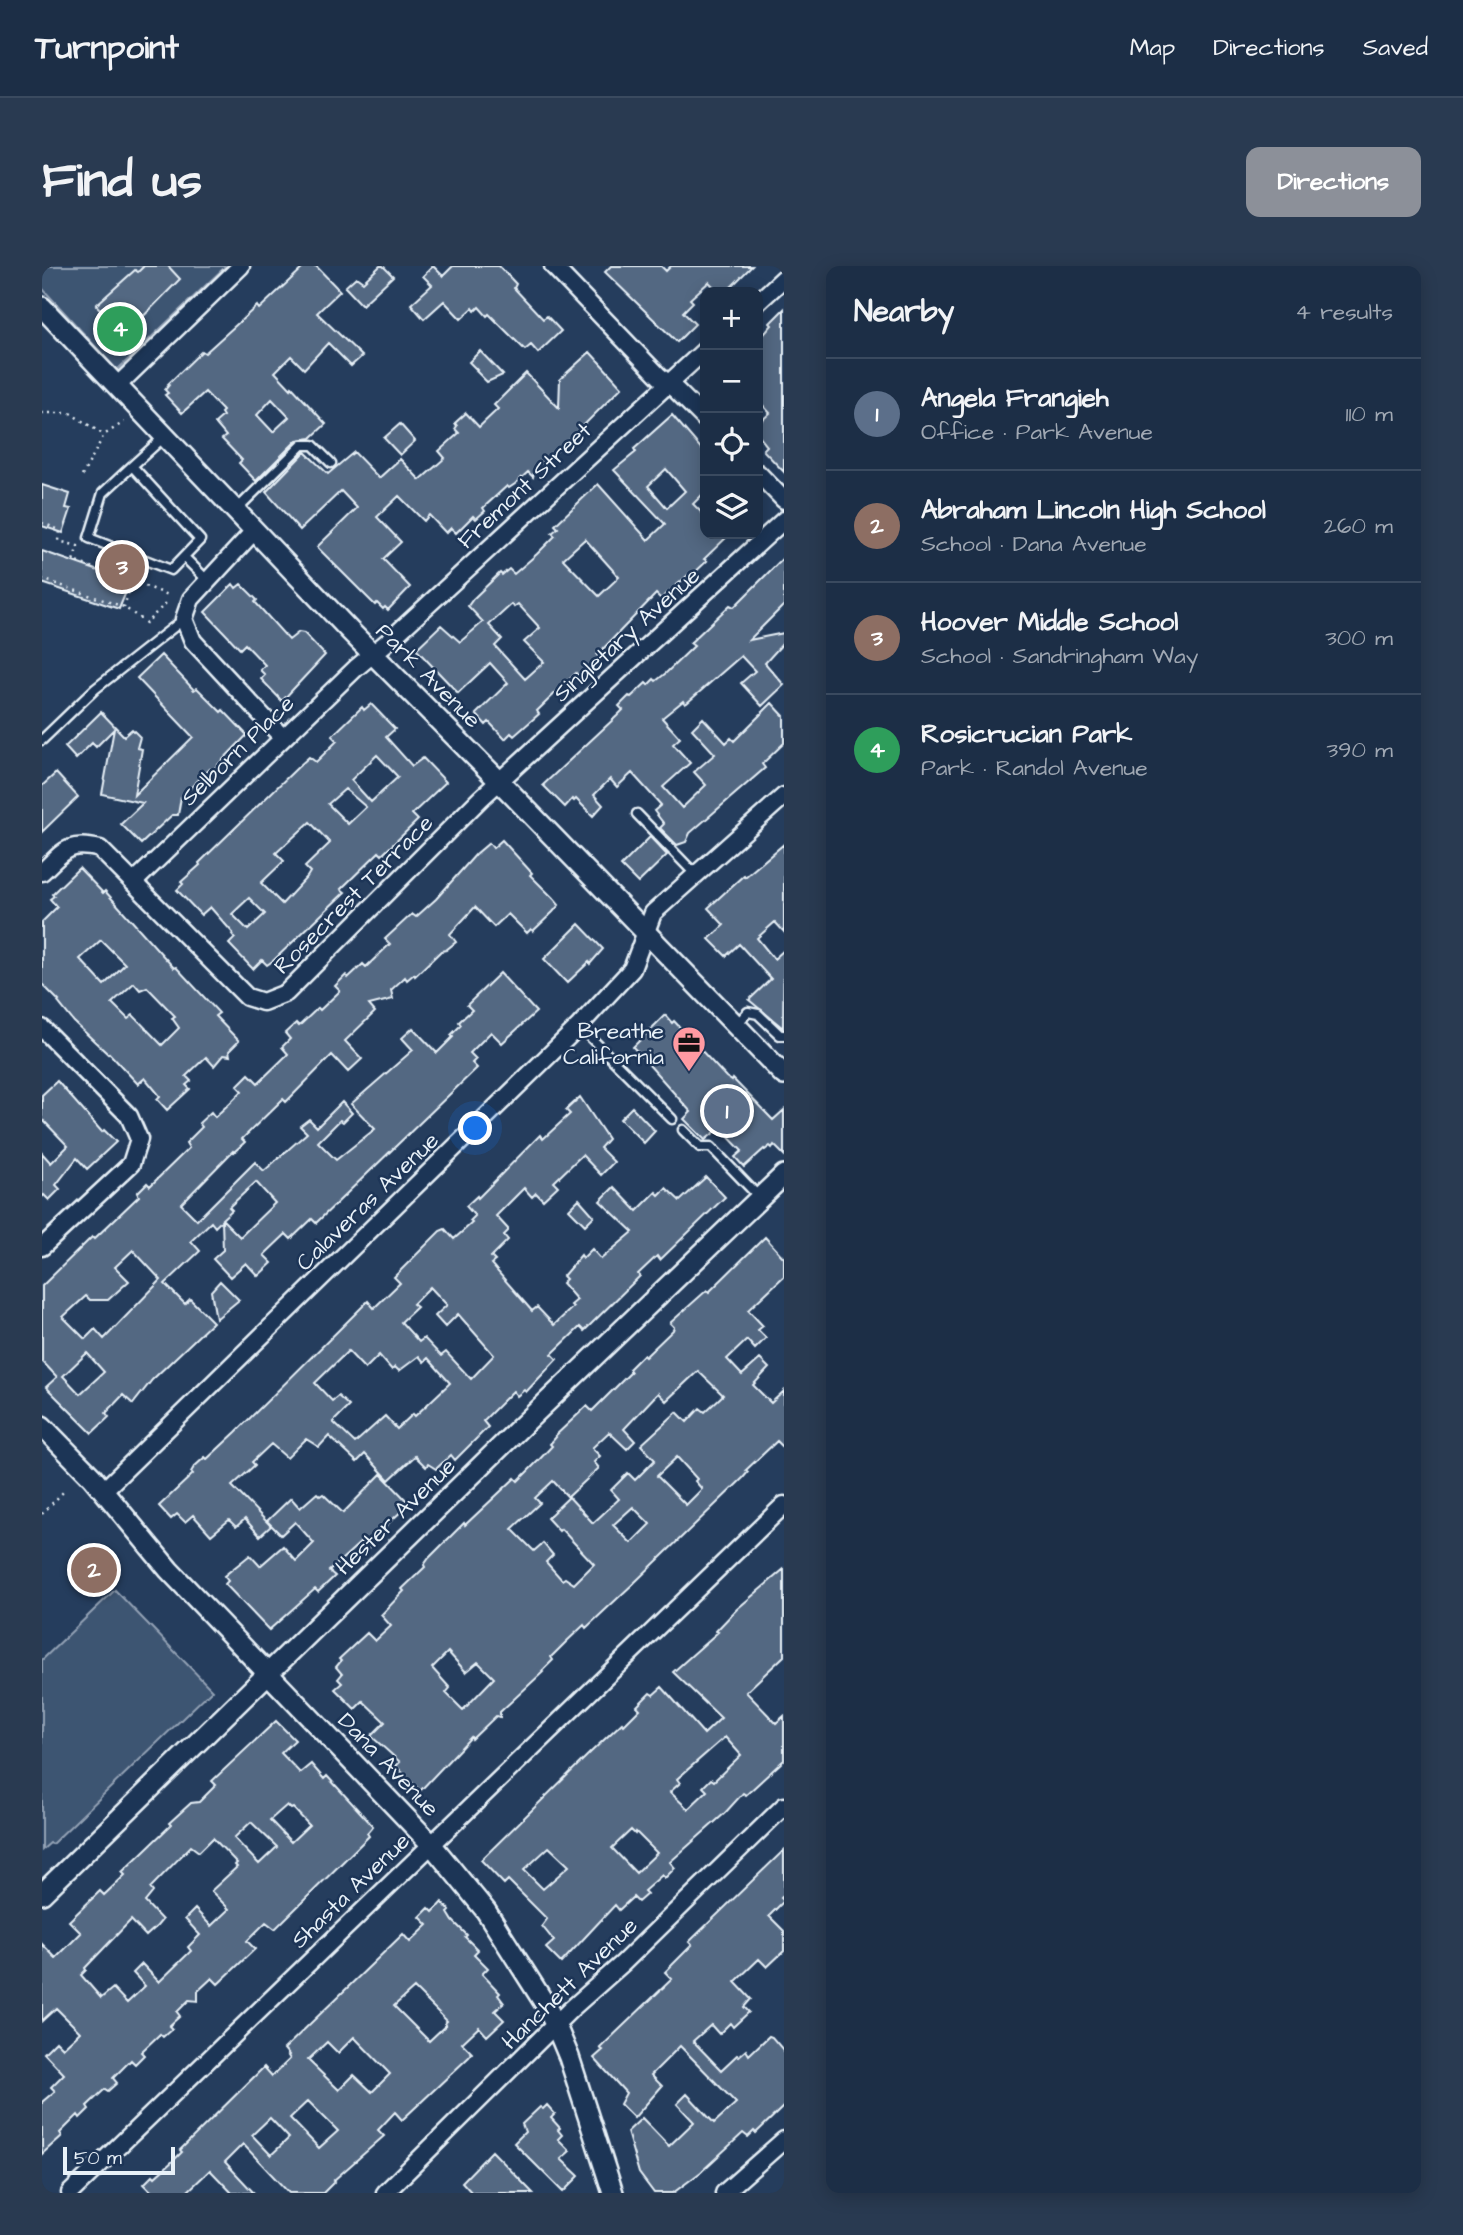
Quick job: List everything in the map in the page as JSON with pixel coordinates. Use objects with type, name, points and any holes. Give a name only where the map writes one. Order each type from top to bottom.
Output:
[{"type":"street","points":[[118,385],[241,266]]},
{"type":"street","points":[[553,266],[700,414]]},
{"type":"street","points":[[763,297],[784,278]]},
{"type":"street","name":"Park Avenue","points":[[42,307],[235,511],[784,1075]]},
{"type":"street","name":"Fremont Street","points":[[373,653],[700,354]]},
{"type":"street","points":[[761,476],[784,500]]},
{"type":"street","name":"Singletary Avenue","points":[[499,780],[784,520]]},
{"type":"street","points":[[255,530],[191,599],[184,619],[193,641],[283,738]]},
{"type":"street","name":"Selborn Place","points":[[135,881],[373,653]]},
{"type":"street","name":"Rosecrest Terrace","points":[[42,872],[65,849],[82,844],[100,849],[135,881],[247,997],[263,1002],[286,993],[499,780]]},
{"type":"street","name":"Calaveras Avenue","points":[[103,1491],[579,1026],[632,969],[653,913],[784,796]]},
{"type":"street","points":[[42,1028],[128,1116],[139,1139],[131,1164],[42,1247]]},
{"type":"street","name":"Hester Avenue","points":[[42,1894],[784,1175]]},
{"type":"street","name":"Dana Avenue","points":[[42,1426],[103,1491],[169,1570],[432,1844],[486,1911],[556,2026],[569,2057],[613,2193]]},
{"type":"street","name":"Shasta Avenue","points":[[70,2193],[784,1505]]},
{"type":"street","name":"Hanchett Avenue","points":[[385,2193],[784,1806]]},
{"type":"street","points":[[724,2193],[781,2150]]},
{"type":"lane","points":[[132,466],[200,540],[171,570],[89,538],[103,493],[132,466],[165,436]]},
{"type":"lane","points":[[235,511],[302,445],[313,445],[331,463]]},
{"type":"lane","points":[[184,557],[208,581]]},
{"type":"lane","points":[[42,740],[95,689],[184,619]]},
{"type":"lane","points":[[637,814],[696,875]]},
{"type":"lane","points":[[736,1025],[748,1012],[758,1014],[780,1035],[784,1035]]},
{"type":"lane","points":[[579,1026],[672,1119]]},
{"type":"lane","points":[[683,1130],[700,1147],[711,1147],[760,1198]]},
{"type":"path","points":[[42,413],[70,413],[104,435]]},
{"type":"path","points":[[82,476],[104,435],[124,422]]},
{"type":"path","points":[[42,523],[60,530],[59,541],[78,546],[73,561],[171,596]]},
{"type":"path","points":[[42,579],[124,607],[146,623],[167,602]]},
{"type":"path","points":[[124,607],[132,581]]},
{"type":"path","points":[[42,1514],[65,1490]]},
{"type":"shaded area","points":[[42,266],[226,266],[117,370],[42,288]]},
{"type":"shaded area","points":[[115,1590],[212,1690],[52,1844],[42,1850],[42,1660]]},
{"type":"building","points":[[144,266],[168,266],[180,279],[126,334],[125,332],[122,335],[114,327],[102,325],[109,318],[96,305],[135,270],[138,272]]},
{"type":"building","points":[[305,266],[316,266],[340,291],[317,313],[362,356],[351,366],[328,343],[304,369],[291,356],[275,372],[326,424],[311,438],[297,440],[256,481],[239,463],[242,460],[222,439],[226,436],[215,423],[223,416],[223,411],[205,392],[182,413],[165,395],[168,393],[165,390],[202,351],[205,353],[257,306],[259,309]],"holes":[[[272,399],[289,417],[273,432],[257,415]]]},
{"type":"building","points":[[380,266],[393,276],[362,305],[345,287],[356,277],[363,282]]},
{"type":"building","points":[[433,266],[443,276],[453,266],[499,266],[516,284],[514,288],[543,319],[547,316],[561,331],[538,353],[531,345],[525,350],[479,307],[475,311],[473,308],[461,319],[444,301],[424,319],[411,304],[432,285],[423,276]]},
{"type":"building","points":[[611,266],[661,266],[666,271],[671,266],[752,266],[731,287],[714,287],[709,282],[700,287],[690,299],[693,302],[683,312],[695,324],[677,342],[605,272]]},
{"type":"building","points":[[784,309],[784,472],[763,450],[767,446],[763,441],[763,419],[770,413],[763,405],[763,335],[772,325],[770,323]]},
{"type":"building","points":[[480,351],[503,375],[487,382],[476,371],[469,362]]},
{"type":"building","points":[[590,352],[622,387],[564,445],[535,468],[533,477],[528,472],[509,488],[507,486],[483,508],[485,511],[476,519],[473,516],[456,533],[451,528],[446,533],[429,515],[424,521],[399,496],[377,517],[401,542],[383,559],[410,587],[388,610],[377,603],[375,605],[317,547],[357,508],[341,491],[300,530],[266,492],[305,452],[328,474],[354,452],[379,478],[400,459],[420,480],[445,458],[439,451],[459,433],[455,429],[455,423],[466,413],[479,427],[498,409],[494,405],[526,373],[559,408],[560,379]]},
{"type":"building","points":[[672,415],[700,447],[700,497],[693,504],[700,511],[700,539],[725,539],[690,577],[688,575],[661,599],[656,594],[597,655],[600,658],[578,676],[576,673],[537,711],[539,714],[514,736],[511,733],[505,739],[489,722],[486,725],[476,714],[508,683],[490,663],[458,693],[416,649],[441,625],[460,642],[483,622],[468,606],[473,599],[500,573],[502,575],[509,569],[514,574],[537,554],[555,536],[552,533],[558,528],[555,525],[598,484],[648,540],[665,524],[614,470],[636,452],[634,449]],"holes":[[[666,469],[685,491],[667,508],[648,486]],[[585,539],[619,577],[599,596],[563,559]],[[512,604],[514,607],[518,604],[540,628],[524,642],[544,662],[525,679],[495,646],[502,639],[489,625]]]},
{"type":"building","points":[[400,424],[415,441],[400,455],[384,438]]},
{"type":"building","points":[[42,485],[70,494],[66,508],[71,509],[63,533],[42,526]]},
{"type":"building","points":[[42,551],[130,582],[119,609],[42,583]]},
{"type":"building","points":[[784,557],[784,605],[749,640],[784,633],[784,642],[765,663],[784,685],[762,706],[741,683],[755,671],[741,656],[687,703],[683,701],[662,718],[680,738],[673,744],[690,763],[663,787],[682,808],[706,785],[694,772],[715,754],[692,729],[703,718],[726,743],[731,738],[734,741],[772,703],[784,716],[784,743],[762,764],[765,768],[690,833],[686,842],[677,845],[660,828],[664,824],[654,811],[661,805],[632,773],[617,787],[610,779],[594,795],[603,805],[593,816],[576,799],[572,799],[565,807],[543,785],[623,710],[619,706],[629,696],[666,673],[694,646],[690,643],[730,605],[734,607]]},
{"type":"building","points":[[233,584],[236,588],[241,584],[257,600],[255,602],[289,640],[299,632],[304,633],[325,655],[282,701],[261,679],[265,675],[260,670],[265,665],[245,644],[240,649],[205,612]]},
{"type":"building","points":[[161,655],[194,690],[197,688],[221,712],[223,710],[247,735],[212,771],[210,769],[181,797],[178,815],[172,815],[141,844],[121,824],[143,803],[102,794],[114,729],[96,747],[92,743],[76,759],[65,747],[101,712],[124,736],[132,729],[140,737],[137,748],[142,749],[134,795],[193,737],[137,678]]},
{"type":"building","points":[[371,704],[395,729],[386,737],[412,766],[423,758],[446,782],[412,814],[418,820],[382,855],[379,852],[341,889],[345,892],[274,960],[267,965],[262,960],[253,969],[229,944],[235,938],[233,933],[210,907],[201,915],[177,890],[199,863],[298,767],[309,757],[316,762],[337,741],[332,736],[362,707],[364,710]],"holes":[[[377,755],[398,777],[371,802],[351,780]],[[345,789],[366,807],[348,824],[328,804]],[[310,822],[330,843],[305,867],[310,872],[307,877],[282,904],[261,883],[284,861],[276,853]],[[249,898],[265,914],[248,930],[232,914]]]},
{"type":"building","points":[[56,773],[78,797],[42,832],[42,786]]},
{"type":"building","points":[[650,837],[667,855],[638,883],[621,866]]},
{"type":"building","points":[[502,840],[559,905],[553,912],[533,931],[531,929],[527,933],[508,914],[494,927],[475,907],[450,934],[456,942],[441,951],[415,976],[414,974],[407,980],[405,977],[391,990],[393,999],[369,1005],[375,1012],[345,1041],[362,1059],[348,1072],[332,1055],[286,1102],[283,1099],[242,1139],[245,1142],[181,1204],[197,1220],[255,1162],[264,1171],[307,1133],[300,1126],[309,1119],[317,1127],[342,1102],[352,1113],[343,1122],[340,1120],[318,1142],[336,1160],[375,1129],[351,1104],[413,1050],[402,1038],[413,1028],[437,1053],[453,1037],[451,1035],[461,1025],[459,1022],[472,1010],[467,1005],[500,973],[536,1012],[502,1043],[491,1032],[470,1053],[476,1059],[472,1063],[477,1068],[316,1223],[312,1219],[291,1239],[286,1234],[264,1255],[272,1263],[258,1276],[246,1263],[230,1277],[213,1259],[223,1250],[222,1220],[215,1227],[211,1222],[191,1241],[200,1251],[165,1284],[185,1304],[190,1299],[213,1322],[152,1380],[133,1404],[123,1395],[106,1413],[109,1417],[92,1433],[46,1387],[57,1377],[42,1361],[42,1286],[139,1196],[137,1193],[147,1183],[150,1186],[189,1148],[186,1143],[202,1127],[199,1123],[211,1112],[215,1117],[233,1100],[242,1091],[237,1086],[249,1074],[258,1083],[288,1054],[282,1047],[290,1039],[285,1033],[296,1023],[299,1026],[318,1008],[320,1010],[340,991],[335,986],[346,975],[348,978],[363,964],[366,967],[390,944],[385,939],[412,914],[416,917],[436,899],[476,854],[489,843],[493,848]],"holes":[[[256,1182],[275,1203],[240,1237],[222,1219],[232,1210],[229,1207]],[[133,1250],[161,1280],[104,1339],[95,1329],[85,1339],[63,1317],[86,1296],[90,1300],[108,1300],[129,1281],[115,1267]],[[87,1353],[104,1372],[80,1394],[63,1376]]]},
{"type":"building","points":[[784,844],[784,932],[775,922],[757,938],[774,959],[784,950],[783,1028],[749,1000],[771,979],[739,944],[726,956],[709,939],[724,925],[708,908]]},
{"type":"building","points":[[79,868],[103,893],[105,891],[174,968],[176,967],[219,1013],[215,1016],[239,1041],[229,1051],[230,1056],[223,1055],[214,1066],[206,1057],[186,1076],[191,1081],[186,1085],[190,1089],[167,1110],[157,1099],[160,1096],[145,1078],[138,1084],[74,1022],[42,984],[42,922],[57,907],[50,899],[54,896],[52,894]],"holes":[[[101,940],[125,964],[104,985],[80,959]],[[134,983],[140,990],[147,987],[175,1016],[172,1018],[179,1028],[162,1045],[133,1015],[128,1019],[112,1003]]]},
{"type":"building","points":[[579,924],[603,949],[567,983],[544,959]]},
{"type":"building","points":[[665,1015],[773,1120],[784,1110],[784,1155],[774,1145],[772,1148],[770,1146],[744,1167],[735,1157],[742,1151],[720,1128],[705,1140],[684,1119],[691,1112],[633,1047]]},
{"type":"building","points":[[57,1081],[102,1132],[104,1130],[116,1142],[87,1169],[77,1158],[56,1185],[60,1189],[49,1200],[44,1195],[42,1197],[42,1153],[51,1163],[68,1146],[42,1119],[42,1095]]},
{"type":"building","points":[[580,1097],[608,1139],[600,1148],[614,1162],[601,1175],[582,1155],[554,1182],[558,1186],[543,1200],[536,1193],[532,1197],[524,1188],[496,1216],[508,1229],[504,1235],[508,1240],[491,1257],[495,1261],[491,1264],[532,1311],[537,1307],[554,1325],[577,1300],[562,1283],[566,1279],[563,1276],[581,1255],[583,1258],[592,1249],[601,1259],[633,1232],[600,1201],[614,1187],[637,1211],[656,1192],[659,1195],[666,1188],[680,1201],[706,1177],[725,1197],[660,1260],[657,1256],[638,1274],[640,1276],[584,1331],[580,1327],[552,1354],[557,1359],[526,1392],[524,1390],[517,1396],[513,1391],[483,1421],[488,1427],[455,1460],[451,1455],[436,1469],[428,1464],[426,1467],[415,1456],[389,1480],[365,1454],[357,1462],[329,1436],[319,1447],[306,1439],[287,1458],[271,1444],[252,1462],[255,1465],[232,1486],[271,1526],[260,1536],[245,1519],[236,1527],[229,1520],[211,1535],[193,1515],[185,1522],[177,1514],[171,1519],[159,1506],[193,1474],[191,1472],[194,1467],[205,1457],[207,1459],[236,1432],[368,1301],[374,1308],[400,1283],[394,1277],[440,1231],[445,1229],[454,1239],[472,1223],[470,1221],[475,1216],[466,1206],[477,1196],[478,1198],[540,1135],[543,1139],[570,1114],[566,1110]],"holes":[[[430,1287],[447,1305],[435,1316],[445,1327],[458,1314],[494,1355],[471,1379],[446,1352],[441,1356],[424,1338],[419,1342],[401,1322],[417,1307],[413,1304]],[[348,1351],[365,1369],[379,1355],[392,1370],[395,1367],[399,1371],[419,1356],[424,1362],[428,1358],[450,1383],[397,1429],[385,1416],[355,1443],[333,1422],[349,1406],[338,1396],[332,1401],[315,1383]]]},
{"type":"building","points":[[632,1107],[655,1131],[644,1143],[620,1119]]},
{"type":"building","points":[[579,1199],[594,1216],[585,1225],[569,1209]]},
{"type":"building","points":[[765,1237],[784,1258],[784,1276],[748,1310],[763,1326],[758,1330],[766,1338],[755,1349],[747,1340],[727,1359],[742,1375],[760,1359],[769,1368],[753,1385],[771,1403],[784,1391],[784,1448],[777,1441],[746,1470],[748,1472],[743,1478],[634,1583],[586,1628],[584,1625],[566,1642],[551,1657],[553,1660],[543,1672],[500,1712],[500,1717],[496,1716],[472,1739],[471,1737],[420,1791],[396,1766],[400,1762],[371,1736],[385,1722],[363,1701],[355,1709],[335,1689],[342,1683],[338,1679],[342,1674],[336,1667],[341,1661],[339,1659],[367,1633],[375,1641],[391,1626],[381,1615],[425,1567],[429,1558],[515,1478],[518,1481],[552,1446],[550,1444],[555,1436],[587,1406],[592,1411],[631,1372],[629,1369],[643,1355],[645,1357],[673,1330],[674,1327],[670,1323],[707,1290],[709,1292]],"holes":[[[698,1371],[723,1395],[705,1412],[700,1408],[687,1422],[677,1412],[641,1445],[655,1460],[635,1480],[628,1473],[611,1490],[619,1499],[593,1523],[569,1497],[547,1518],[594,1564],[574,1584],[565,1578],[562,1580],[546,1562],[553,1555],[543,1543],[534,1551],[512,1529],[540,1503],[535,1498],[553,1481],[568,1497],[599,1468],[594,1462],[600,1456],[592,1448],[609,1432],[627,1449],[635,1441],[624,1429],[658,1393],[666,1401]],[[677,1457],[697,1479],[695,1481],[702,1489],[686,1505],[657,1476]],[[633,1507],[650,1524],[631,1543],[613,1525]],[[448,1652],[466,1672],[478,1662],[494,1678],[463,1710],[446,1693],[450,1688],[432,1668]]]},
{"type":"building","points":[[220,1281],[239,1300],[216,1319],[211,1291]]},
{"type":"building","points":[[381,1474],[408,1502],[403,1506],[405,1508],[380,1531],[377,1539],[367,1549],[361,1542],[329,1571],[335,1576],[318,1592],[315,1589],[269,1630],[225,1584],[228,1581],[224,1576],[250,1555],[260,1566],[283,1546],[296,1561],[314,1543],[295,1522],[281,1535],[267,1521],[291,1498],[300,1508],[317,1493],[320,1496],[323,1494],[343,1513]]},
{"type":"building","points":[[784,1569],[784,1656],[746,1692],[776,1723],[784,1716],[784,1760],[746,1795],[743,1793],[725,1813],[670,1862],[675,1868],[665,1878],[662,1875],[644,1891],[647,1894],[638,1902],[633,1897],[619,1910],[615,1905],[561,1963],[546,1948],[554,1941],[542,1926],[547,1919],[508,1880],[504,1884],[481,1860],[591,1752],[622,1723],[624,1725],[640,1709],[637,1706],[650,1693],[653,1695],[662,1687],[704,1734],[721,1718],[673,1672],[718,1632],[716,1631],[737,1609]],"holes":[[[725,1737],[741,1755],[714,1781],[711,1779],[703,1787],[707,1791],[688,1809],[670,1792],[680,1783],[677,1779]],[[631,1830],[657,1853],[636,1873],[612,1848]],[[549,1847],[569,1866],[543,1889],[524,1870]]]},
{"type":"building","points":[[276,1721],[295,1740],[281,1753],[300,1773],[311,1764],[324,1779],[327,1776],[373,1826],[367,1833],[369,1836],[275,1929],[266,1922],[247,1941],[255,1949],[218,1984],[212,1978],[198,1991],[198,2001],[189,2000],[177,2012],[180,2016],[169,2026],[172,2029],[163,2037],[160,2034],[141,2052],[144,2055],[135,2064],[131,2060],[113,2078],[117,2083],[108,2091],[105,2089],[87,2106],[89,2109],[80,2118],[78,2115],[60,2133],[62,2136],[42,2154],[42,2102],[55,2091],[51,2087],[64,2074],[44,2053],[56,2041],[63,2048],[80,2032],[56,2008],[42,2021],[42,1944],[56,1958],[81,1933],[69,1921],[100,1891],[104,1895],[125,1875],[122,1872],[171,1825],[169,1823],[191,1803],[199,1802],[216,1785],[212,1781]],"holes":[[[287,1805],[309,1825],[291,1842],[270,1820]],[[251,1822],[277,1847],[259,1864],[234,1838]],[[213,1838],[237,1863],[237,1867],[211,1891],[229,1909],[211,1926],[195,1909],[185,1919],[200,1935],[188,1947],[191,1951],[159,1982],[142,1964],[133,1973],[145,1986],[127,2003],[113,1988],[101,1998],[81,1975],[85,1968],[131,1920],[146,1936],[157,1926],[162,1920],[145,1902],[153,1892],[150,1888],[191,1846],[199,1852]]]},
{"type":"building","points":[[784,1850],[784,1895],[781,1898],[784,1901],[769,1916],[784,1931],[784,1951],[767,1967],[759,1959],[735,1982],[751,1999],[744,2007],[749,2012],[733,2027],[730,2023],[719,2034],[711,2025],[693,2041],[721,2070],[737,2055],[746,2050],[749,2055],[769,2036],[772,2037],[784,2051],[784,2106],[756,2133],[754,2131],[748,2137],[743,2133],[701,2172],[673,2193],[654,2193],[639,2173],[627,2132],[642,2118],[669,2146],[694,2122],[677,2104],[687,2094],[714,2123],[736,2103],[680,2046],[651,2075],[662,2086],[634,2118],[620,2104],[626,2093],[594,2058],[603,2050],[600,2048],[672,1979],[665,1972],[692,1945],[689,1942]]},
{"type":"building","points":[[442,1902],[450,1911],[448,1913],[453,1921],[478,1950],[474,1954],[488,1968],[482,1974],[500,1993],[498,1995],[504,2003],[495,2011],[504,2020],[487,2036],[479,2027],[462,2043],[472,2053],[469,2057],[402,2120],[395,2112],[378,2130],[384,2136],[323,2193],[289,2193],[243,2144],[225,2162],[254,2193],[232,2193],[210,2170],[186,2193],[153,2193],[144,2184],[174,2160],[182,2152],[180,2150],[264,2067],[272,2076],[290,2059],[284,2049],[403,1934],[410,1942],[428,1925],[420,1917],[429,1908],[433,1912]],"holes":[[[414,1988],[447,2021],[446,2025],[429,2041],[394,2006]],[[354,2037],[390,2074],[372,2092],[354,2075],[339,2090],[308,2060],[327,2042],[338,2053]],[[308,2101],[338,2131],[319,2148],[290,2118]],[[270,2118],[289,2138],[271,2155],[252,2135]]]},
{"type":"building","points":[[547,2105],[555,2114],[551,2118],[560,2128],[558,2130],[562,2135],[558,2139],[570,2151],[561,2159],[579,2176],[563,2192],[514,2143],[525,2132],[522,2124],[540,2107],[543,2109]]},
{"type":"building","points":[[492,2151],[533,2193],[472,2193],[462,2182]]},
{"type":"place","name":"Rosicrucian Park","points":[[120,329]]},
{"type":"place","name":"Hoover Middle School","points":[[122,567]]},
{"type":"place","name":"Breathe California","points":[[689,1073]]},
{"type":"place","name":"Angela Frangieh","points":[[727,1111]]},
{"type":"place","name":"Abraham Lincoln High School","points":[[94,1570]]}]
